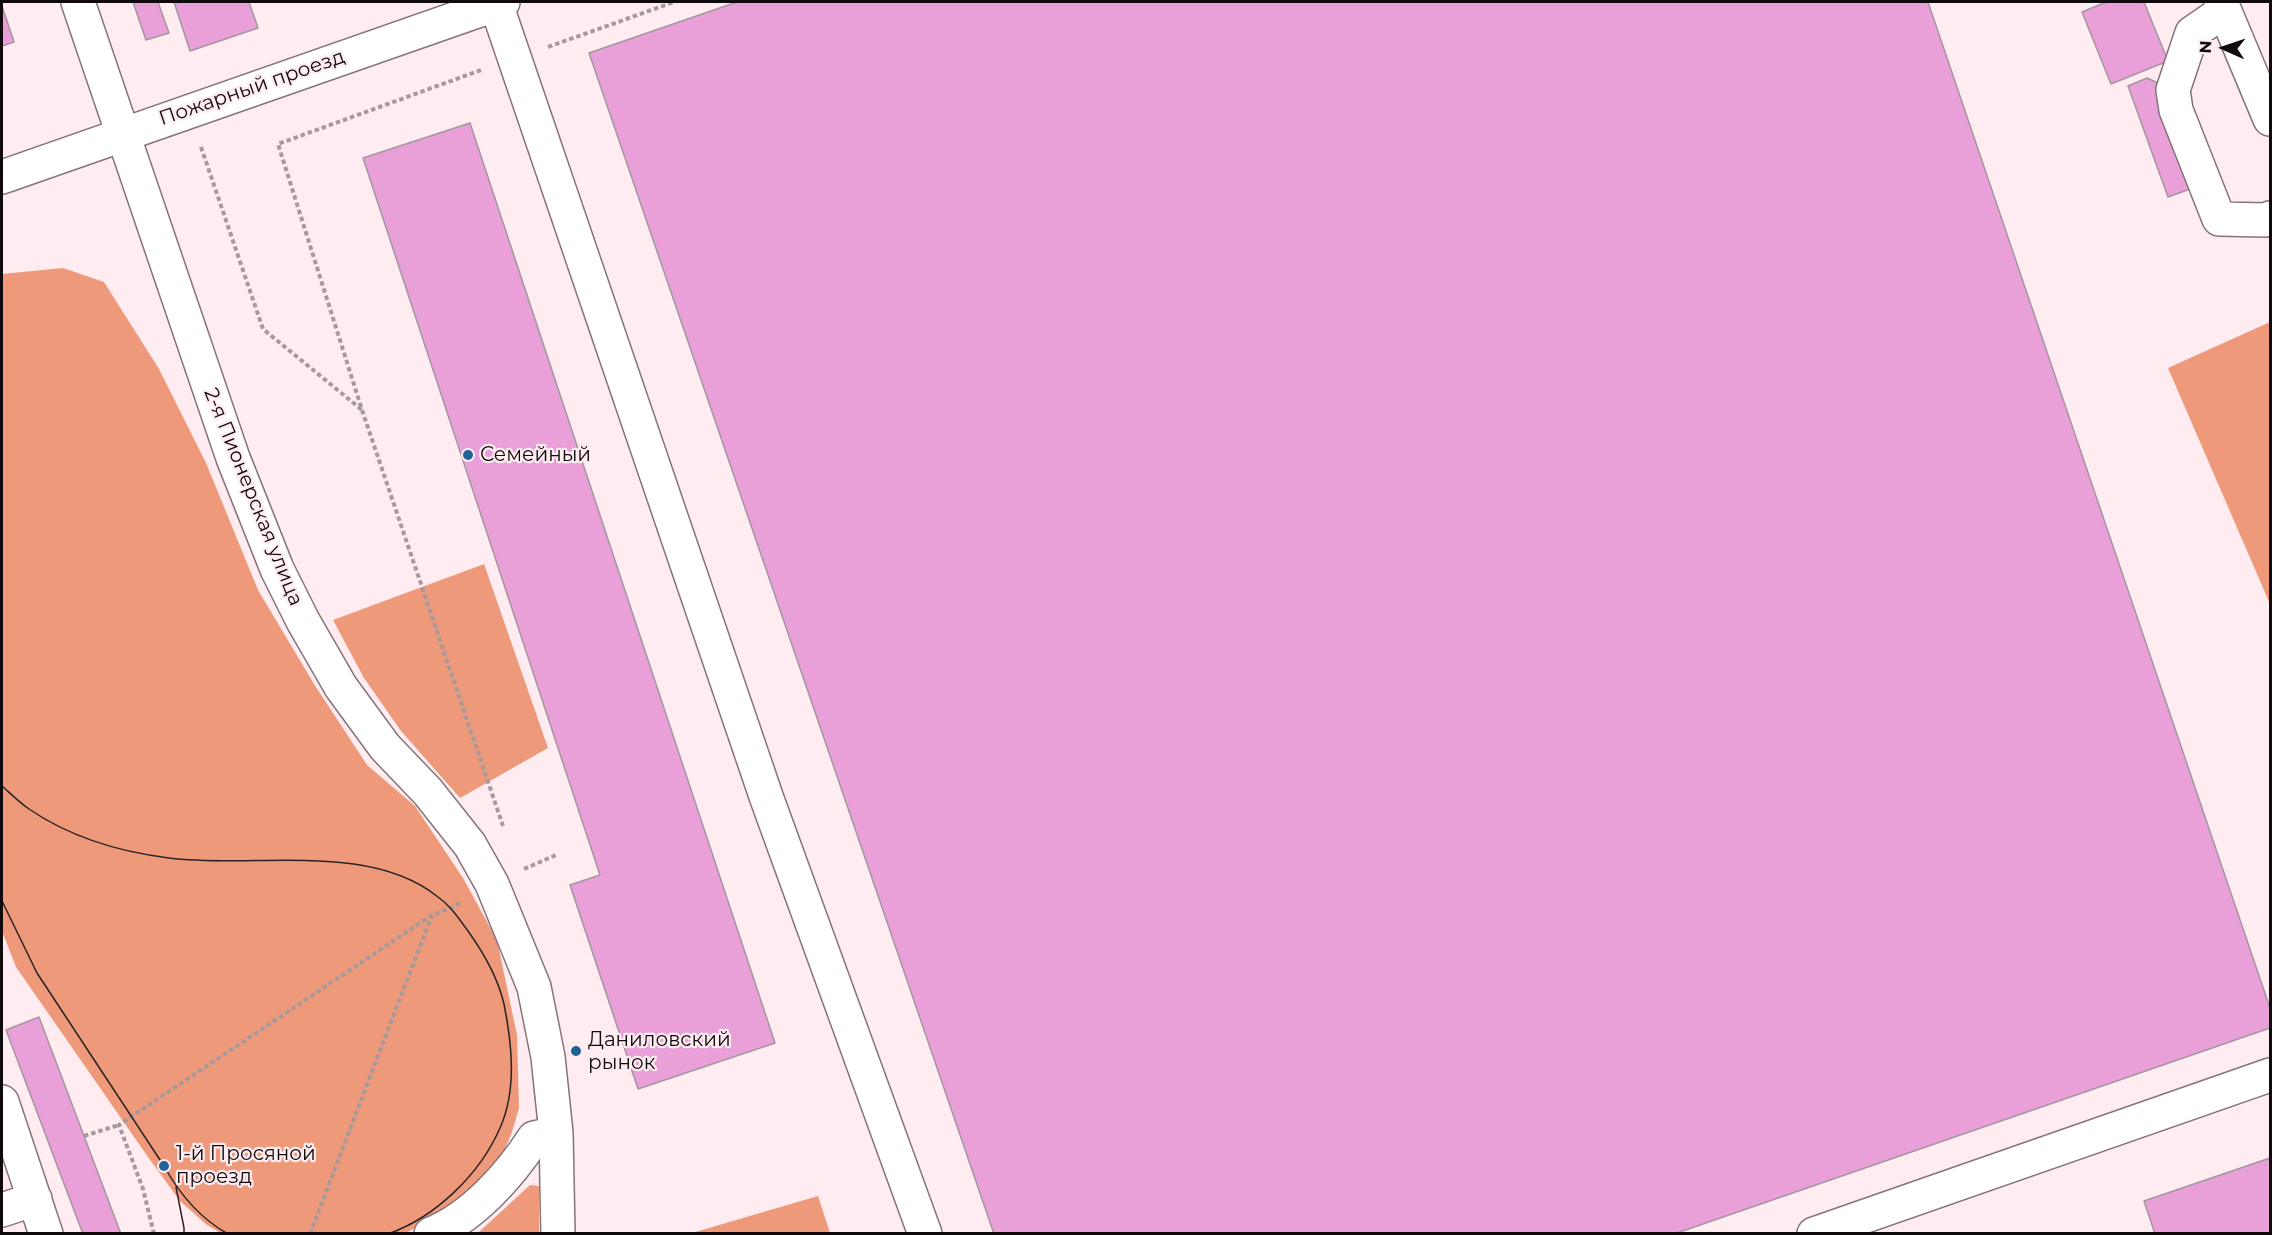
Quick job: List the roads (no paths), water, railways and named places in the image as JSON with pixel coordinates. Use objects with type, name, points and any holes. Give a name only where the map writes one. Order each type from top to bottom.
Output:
[{"type":"street","name":"2-я Пионерская улица","points":[[78,2],[233,458],[278,569],[303,621],[341,687],[385,747],[428,792],[470,845],[492,884],[534,987],[548,1057],[556,1133],[558,1233]]},
{"type":"street","name":"Пожарный проезд","points":[[2,177],[499,3]]},
{"type":"street","points":[[499,3],[513,59],[767,799],[925,1233]]},
{"type":"street","points":[[2271,119],[2223,6],[2192,33],[2173,90],[2176,110],[2219,219],[2266,220],[2271,218]]},
{"type":"street","points":[[1814,1233],[2271,1075]]},
{"type":"street","points":[[2,1102],[46,1233]]},
{"type":"street","points":[[431,1233],[444,1228],[487,1196],[517,1165],[534,1138],[556,1133]]},
{"type":"street","points":[[2,1210],[34,1199]]},
{"type":"tram line","points":[[2,786],[26,807],[61,828],[114,847],[169,858],[202,861],[309,861],[345,863],[378,869],[410,880],[438,897],[451,909],[484,956],[501,994],[511,1051],[509,1098],[500,1128],[481,1162],[468,1177],[454,1192],[423,1217],[388,1234]]},
{"type":"tram line","points":[[2,901],[37,973],[177,1186],[200,1213],[228,1234]]},
{"type":"tram line","points":[[176,1187],[184,1234]]},
{"type":"place","name":"Семейный","points":[[468,455]]},
{"type":"place","name":"Даниловский рынок","points":[[576,1051]]},
{"type":"place","name":"1-й Просяной проезд","points":[[164,1166]]}]
